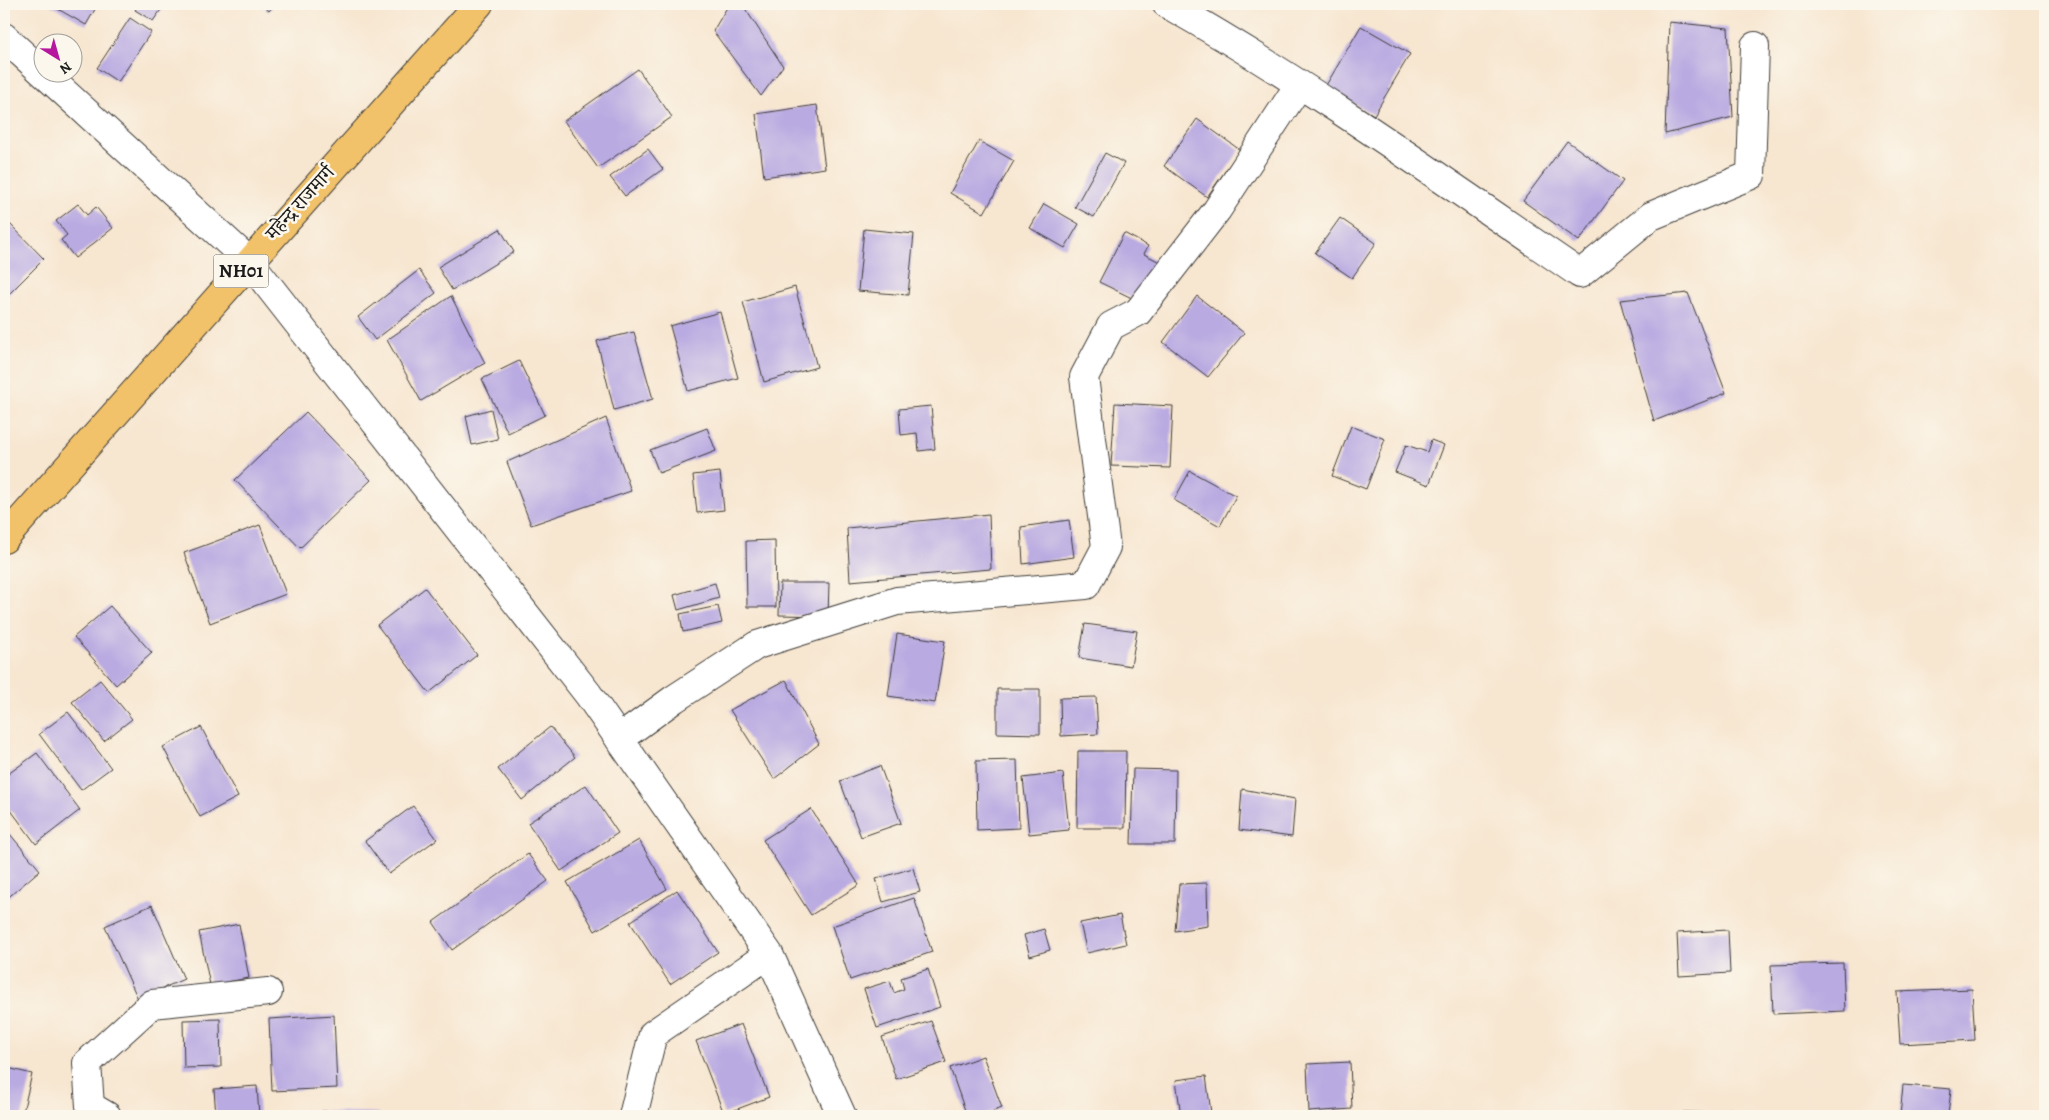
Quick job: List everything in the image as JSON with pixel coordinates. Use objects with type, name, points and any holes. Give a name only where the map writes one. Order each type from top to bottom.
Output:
[{"type":"highway","name":"महेन्द्र राजमार्ग","points":[[4,539],[479,4]]},
{"type":"street","points":[[1167,4],[1226,38],[1381,136],[1580,274],[1651,216],[1751,175],[1755,46]]},
{"type":"street","points":[[4,37],[249,261],[588,694],[769,954],[842,1116]]},
{"type":"street","points":[[619,739],[674,699],[757,646],[898,601],[1086,585],[1106,547],[1084,377],[1111,326],[1138,312],[1217,210],[1299,85]]},
{"type":"street","points":[[633,1116],[653,1034],[769,954]]},
{"type":"street","points":[[107,1116],[90,1106],[87,1063],[152,1004],[268,992]]},
{"type":"building","points":[[49,4],[98,4],[86,25]]},
{"type":"building","points":[[139,4],[165,4],[153,21],[135,10]]},
{"type":"building","points":[[261,4],[275,4],[269,11]]},
{"type":"building","points":[[729,4],[742,4],[783,66],[761,96],[713,31]]},
{"type":"building","points":[[130,18],[151,32],[118,82],[97,68]]},
{"type":"building","points":[[1669,22],[1728,28],[1733,117],[1665,134]]},
{"type":"building","points":[[1361,26],[1410,54],[1374,115],[1325,87]]},
{"type":"building","points":[[638,69],[672,117],[598,168],[564,121]]},
{"type":"building","points":[[817,105],[825,168],[764,177],[756,114]]},
{"type":"building","points":[[1197,119],[1240,150],[1207,197],[1164,166]]},
{"type":"building","points":[[979,141],[1014,161],[984,213],[950,193]]},
{"type":"building","points":[[1567,141],[1623,181],[1579,241],[1523,201]]},
{"type":"building","points":[[648,149],[663,169],[625,196],[610,177]]},
{"type":"building","points":[[1105,153],[1124,163],[1094,217],[1075,207]]},
{"type":"building","points":[[78,204],[87,215],[96,207],[113,228],[75,258],[61,240],[67,235],[56,221]]},
{"type":"building","points":[[1044,204],[1079,224],[1065,248],[1030,228]]},
{"type":"building","points":[[1340,218],[1376,243],[1352,278],[1315,253]]},
{"type":"building","points":[[10,224],[44,259],[4,299],[4,231]]},
{"type":"building","points":[[500,229],[514,252],[452,290],[438,267]]},
{"type":"building","points":[[864,229],[914,234],[908,295],[858,291]]},
{"type":"building","points":[[1124,233],[1148,246],[1144,254],[1162,263],[1142,303],[1099,282]]},
{"type":"building","points":[[419,270],[436,293],[375,340],[358,317]]},
{"type":"building","points":[[795,287],[817,367],[764,382],[743,302]]},
{"type":"building","points":[[1688,293],[1726,393],[1654,421],[1620,300]]},
{"type":"building","points":[[451,296],[485,363],[421,401],[387,340]]},
{"type":"building","points":[[1197,296],[1244,333],[1208,377],[1163,342]]},
{"type":"building","points":[[720,312],[738,378],[688,391],[670,326]]},
{"type":"building","points":[[634,332],[653,399],[614,410],[597,341]]},
{"type":"building","points":[[519,361],[545,415],[508,433],[482,379]]},
{"type":"building","points":[[1115,403],[1173,406],[1170,468],[1111,466]]},
{"type":"building","points":[[931,406],[935,449],[919,451],[917,433],[901,435],[899,409]]},
{"type":"building","points":[[491,409],[498,439],[472,445],[466,416]]},
{"type":"building","points":[[306,412],[371,480],[300,548],[235,480]]},
{"type":"building","points":[[606,418],[631,491],[531,525],[507,462]]},
{"type":"building","points":[[1351,426],[1385,439],[1366,489],[1332,476]]},
{"type":"building","points":[[707,428],[716,451],[659,473],[650,450]]},
{"type":"building","points":[[1431,440],[1444,445],[1429,485],[1395,472],[1406,445],[1427,452]]},
{"type":"building","points":[[1190,471],[1236,496],[1220,526],[1174,500]]},
{"type":"building","points":[[720,472],[724,510],[697,513],[693,475]]},
{"type":"building","points":[[989,514],[991,569],[850,581],[847,528]]},
{"type":"building","points":[[1069,520],[1074,557],[1023,564],[1021,527]]},
{"type":"building","points":[[260,525],[286,594],[210,623],[184,553]]},
{"type":"building","points":[[775,540],[776,607],[747,607],[746,541]]},
{"type":"building","points":[[715,583],[719,598],[678,610],[674,595]]},
{"type":"building","points":[[780,583],[829,583],[828,616],[779,615]]},
{"type":"building","points":[[425,588],[477,655],[429,693],[377,625]]},
{"type":"building","points":[[110,606],[152,653],[116,685],[74,637]]},
{"type":"building","points":[[718,606],[722,623],[683,632],[680,614]]},
{"type":"building","points":[[1085,624],[1137,631],[1131,666],[1079,658]]},
{"type":"building","points":[[897,634],[945,641],[935,703],[888,696]]},
{"type":"building","points":[[100,680],[132,719],[104,741],[72,702]]},
{"type":"building","points":[[786,680],[819,744],[774,779],[730,710]]},
{"type":"building","points":[[997,689],[1040,689],[1040,734],[997,733]]},
{"type":"building","points":[[1096,697],[1098,734],[1061,736],[1060,698]]},
{"type":"building","points":[[68,712],[111,768],[81,790],[39,734]]},
{"type":"building","points":[[201,727],[238,797],[200,817],[163,747]]},
{"type":"building","points":[[550,727],[575,757],[522,800],[498,769]]},
{"type":"building","points":[[1078,751],[1126,751],[1125,828],[1077,828]]},
{"type":"building","points":[[37,753],[80,810],[36,844],[4,801],[4,777]]},
{"type":"building","points":[[1017,760],[1019,828],[977,830],[976,761]]},
{"type":"building","points":[[880,766],[901,823],[861,837],[840,781]]},
{"type":"building","points":[[1133,769],[1176,770],[1175,844],[1131,844]]},
{"type":"building","points":[[1063,773],[1069,830],[1029,834],[1023,778]]},
{"type":"building","points":[[586,785],[618,833],[561,871],[528,823]]},
{"type":"building","points":[[1242,789],[1295,799],[1292,837],[1239,830]]},
{"type":"building","points":[[413,806],[437,839],[389,874],[365,841]]},
{"type":"building","points":[[811,809],[859,885],[811,915],[763,840]]},
{"type":"building","points":[[4,827],[40,870],[4,901]]},
{"type":"building","points":[[639,840],[667,889],[595,931],[567,882]]},
{"type":"building","points":[[528,854],[548,881],[452,950],[433,922]]},
{"type":"building","points":[[913,868],[920,892],[883,902],[876,879]]},
{"type":"building","points":[[1207,883],[1208,926],[1175,931],[1179,884]]},
{"type":"building","points":[[677,890],[718,952],[670,984],[630,922]]},
{"type":"building","points":[[914,898],[932,952],[850,980],[832,926]]},
{"type":"building","points":[[152,905],[184,979],[138,999],[105,926]]},
{"type":"building","points":[[1120,915],[1126,944],[1087,953],[1080,923]]},
{"type":"building","points":[[239,924],[249,978],[210,985],[199,932]]},
{"type":"building","points":[[1044,929],[1050,950],[1030,956],[1024,935]]},
{"type":"building","points":[[1728,930],[1730,973],[1679,976],[1677,933]]},
{"type":"building","points":[[1843,963],[1845,1011],[1773,1014],[1771,965]]},
{"type":"building","points":[[928,969],[940,1007],[877,1028],[864,989],[890,981],[894,993],[904,989],[901,978]]},
{"type":"building","points":[[1972,989],[1975,1040],[1900,1044],[1897,992]]},
{"type":"building","points":[[334,1015],[337,1088],[272,1091],[269,1019]]},
{"type":"building","points":[[220,1019],[221,1067],[184,1068],[183,1020]]},
{"type":"building","points":[[931,1021],[946,1062],[896,1079],[882,1037]]},
{"type":"building","points":[[741,1024],[769,1097],[724,1114],[696,1041]]},
{"type":"building","points":[[983,1056],[1002,1108],[980,1116],[967,1116],[950,1068]]},
{"type":"building","points":[[1350,1062],[1352,1109],[1309,1112],[1307,1064]]},
{"type":"building","points":[[4,1067],[32,1074],[22,1116],[4,1116]]},
{"type":"building","points":[[1206,1076],[1211,1113],[1181,1116],[1176,1080]]},
{"type":"building","points":[[1903,1085],[1951,1089],[1948,1116],[1900,1116]]},
{"type":"building","points":[[257,1086],[259,1116],[216,1116],[214,1089]]},
{"type":"building","points":[[322,1111],[379,1113],[379,1116],[322,1116]]},
{"type":"building","points":[[1683,1112],[1732,1113],[1732,1116],[1683,1116]]}]
